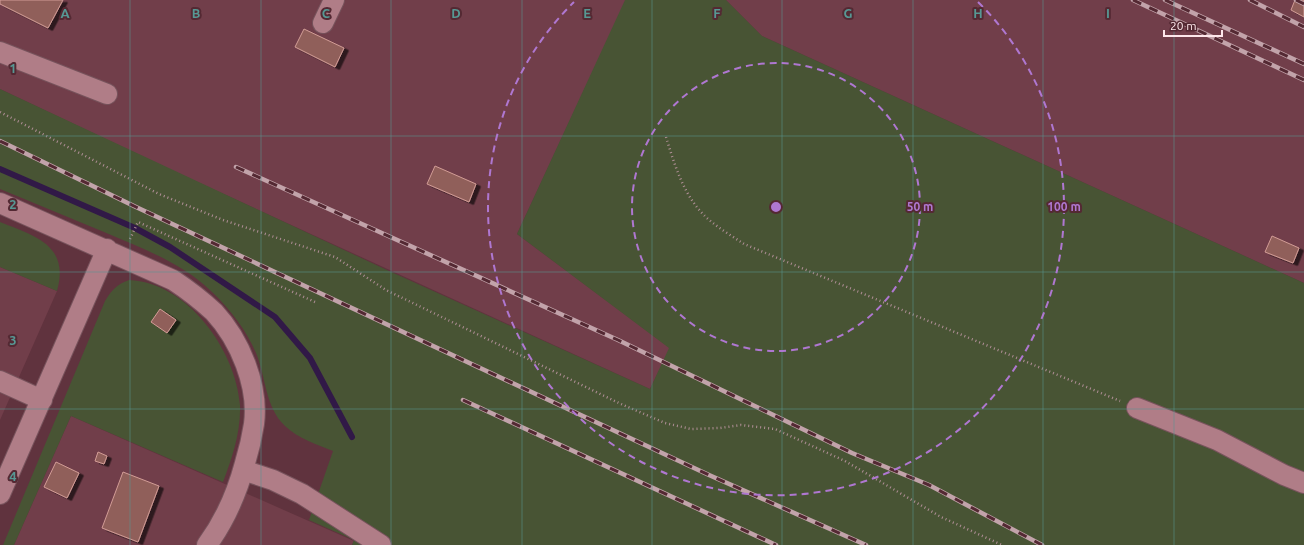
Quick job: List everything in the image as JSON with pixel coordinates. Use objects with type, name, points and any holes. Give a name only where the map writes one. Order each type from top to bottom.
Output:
[{"type":"lane","points":[[323,23],[334,0]]},
{"type":"lane","points":[[0,52],[107,94]]},
{"type":"lane","points":[[0,203],[114,252],[173,280],[194,294],[215,313],[243,357],[251,385],[254,406],[254,423],[244,470],[228,512],[207,545]]},
{"type":"lane","points":[[0,494],[42,400],[114,252]]},
{"type":"lane","points":[[0,381],[42,400]]},
{"type":"lane","points":[[1137,408],[1217,440],[1284,475],[1304,483]]},
{"type":"lane","points":[[244,470],[273,480],[302,494],[381,545]]},
{"type":"path","points":[[0,112],[159,194],[223,220],[335,257],[386,290],[621,404],[664,423],[691,429],[720,428],[741,425],[775,429],[845,461],[942,517],[1002,545]]},
{"type":"path","points":[[666,137],[675,165],[692,201],[707,218],[744,244],[1137,408]]},
{"type":"path","points":[[114,252],[138,222],[315,302]]},
{"type":"shaded area","points":[[0,0],[626,0],[517,234],[670,348],[650,389],[171,170],[0,89]]},
{"type":"shaded area","points":[[726,0],[1304,0],[1304,283],[762,36]]},
{"type":"shaded area","points":[[0,267],[57,291],[0,420]]},
{"type":"shaded area","points":[[71,416],[354,541],[352,545],[14,545]]},
{"type":"green space","points":[[625,0],[726,0],[762,36],[1304,283],[1304,545],[352,545],[354,540],[309,520],[333,451],[308,441],[290,431],[278,418],[273,410],[256,353],[248,336],[232,313],[219,299],[201,282],[175,264],[147,250],[0,189],[0,89],[389,271],[650,389],[669,348],[517,234]]},
{"type":"green space","points":[[0,222],[37,238],[46,244],[54,253],[58,263],[60,275],[57,291],[0,267]]},
{"type":"green space","points":[[129,280],[150,284],[170,293],[189,306],[205,323],[218,342],[229,363],[236,384],[240,405],[240,415],[235,445],[223,482],[71,416],[14,545],[3,545],[105,301],[115,288]]},
{"type":"building","points":[[0,0],[63,0],[48,28],[0,4]]},
{"type":"building","points":[[1295,0],[1304,0],[1304,17],[1291,10]]},
{"type":"building","points":[[304,29],[344,48],[335,67],[295,47]]},
{"type":"building","points":[[435,166],[476,184],[469,202],[427,184]]},
{"type":"building","points":[[1272,236],[1299,248],[1293,263],[1265,252]]},
{"type":"building","points":[[160,309],[176,320],[167,333],[151,322]]},
{"type":"building","points":[[98,452],[107,456],[104,464],[95,461]]},
{"type":"building","points":[[56,462],[79,473],[67,498],[44,487]]},
{"type":"building","points":[[123,472],[159,486],[138,542],[102,528]]},
{"type":"waterway","points":[[0,169],[135,228],[170,247],[275,317],[310,358],[352,437]]},
{"type":"railway","points":[[1133,0],[1304,80]]},
{"type":"railway","points":[[1165,0],[1304,64]]},
{"type":"railway","points":[[1250,0],[1304,27]]},
{"type":"railway","points":[[1296,0],[1304,4]]},
{"type":"railway","points":[[0,141],[136,207],[709,475],[866,545]]},
{"type":"railway","points":[[236,167],[618,340],[852,453],[929,485],[1042,545]]},
{"type":"railway","points":[[463,400],[776,545]]}]
